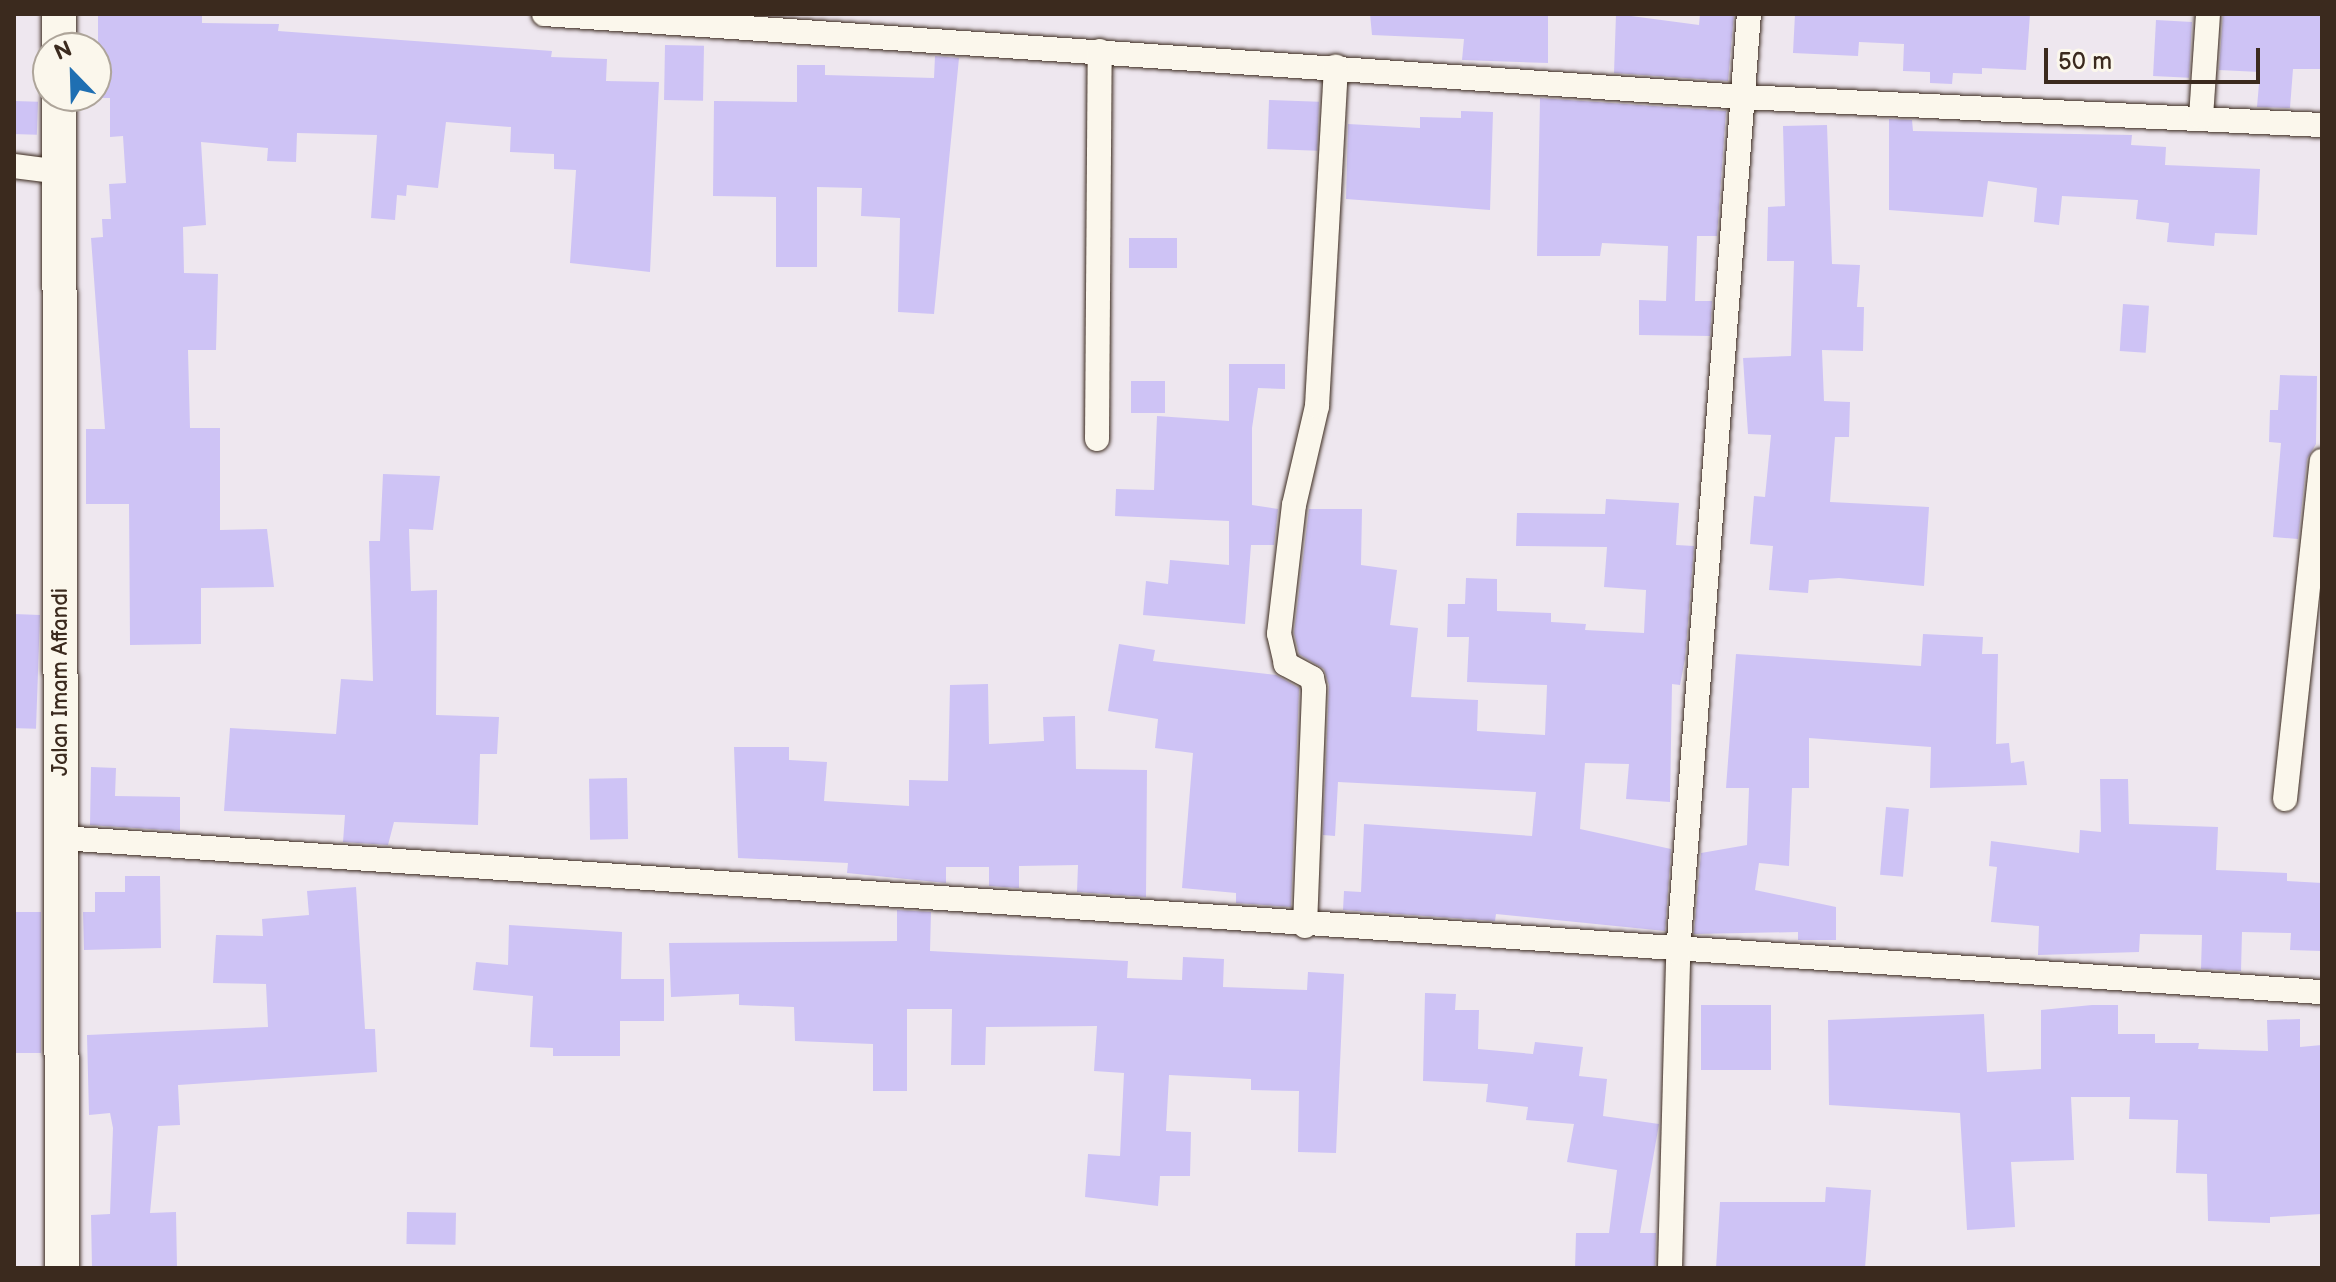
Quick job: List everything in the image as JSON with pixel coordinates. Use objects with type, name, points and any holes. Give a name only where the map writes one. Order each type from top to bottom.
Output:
[{"type":"street","points":[[544,14],[1743,97],[2322,125]]},
{"type":"street","points":[[1670,1268],[1678,953],[1749,14]]},
{"type":"street","points":[[2201,117],[2208,14]]},
{"type":"street","points":[[1097,439],[1100,51]]},
{"type":"street","points":[[1305,926],[1314,688],[1312,678],[1286,664],[1279,634],[1294,505],[1317,406],[1336,67]]},
{"type":"street","name":"Jalan Imam Affandi","points":[[59,112],[62,1268]]},
{"type":"street","points":[[14,166],[60,172]]},
{"type":"street","points":[[2285,799],[2322,461]]},
{"type":"street","points":[[61,838],[1678,953],[2322,992]]},
{"type":"building","points":[[98,14],[202,14],[202,23],[279,24],[278,31],[552,51],[551,57],[607,59],[606,81],[659,82],[650,272],[570,263],[576,170],[554,169],[554,154],[510,152],[511,127],[446,122],[438,188],[407,185],[406,196],[397,195],[395,220],[371,218],[377,135],[297,133],[296,162],[267,161],[268,148],[201,142],[206,225],[183,227],[184,273],[218,274],[216,350],[188,350],[190,428],[220,428],[220,530],[267,529],[274,587],[201,588],[201,644],[130,645],[129,504],[86,504],[86,429],[105,429],[91,238],[103,237],[102,219],[111,219],[109,184],[126,183],[123,136],[110,137],[112,32],[98,32]]},
{"type":"building","points":[[1370,14],[1548,14],[1548,63],[1462,60],[1464,39],[1372,35]]},
{"type":"building","points":[[1616,14],[1699,25],[1700,14],[1734,14],[1728,81],[1614,73]]},
{"type":"building","points":[[1795,14],[2030,14],[2026,70],[1982,68],[1982,74],[1953,73],[1952,84],[1930,83],[1930,72],[1903,71],[1904,44],[1859,42],[1858,56],[1793,53]]},
{"type":"building","points":[[2223,14],[2322,14],[2322,69],[2293,69],[2290,108],[2257,107],[2260,72],[2219,70]]},
{"type":"building","points":[[2156,20],[2192,22],[2189,78],[2153,76]]},
{"type":"building","points":[[665,45],[704,46],[703,101],[664,100]]},
{"type":"building","points":[[935,56],[959,58],[934,314],[898,312],[900,218],[861,216],[862,188],[817,187],[817,267],[776,267],[776,197],[713,196],[714,101],[797,102],[797,65],[825,65],[825,75],[934,78]]},
{"type":"building","points":[[1540,98],[1726,111],[1717,236],[1697,236],[1695,301],[1712,301],[1710,336],[1639,335],[1639,300],[1666,301],[1668,246],[1602,243],[1600,256],[1537,256]]},
{"type":"building","points":[[1269,100],[1319,102],[1317,151],[1267,149]]},
{"type":"building","points":[[14,101],[32,102],[32,112],[38,112],[37,135],[14,134]]},
{"type":"building","points":[[1461,111],[1493,112],[1490,210],[1346,199],[1348,124],[1420,128],[1420,117],[1461,118]]},
{"type":"building","points":[[1889,119],[1912,120],[1913,131],[2132,135],[2131,145],[2166,147],[2165,165],[2260,169],[2257,235],[2215,233],[2214,246],[2167,242],[2169,223],[2136,219],[2138,200],[2062,196],[2059,225],[2034,222],[2037,188],[1988,181],[1983,217],[1889,210]]},
{"type":"building","points":[[1827,125],[1832,264],[1860,265],[1857,307],[1864,307],[1863,351],[1822,350],[1824,401],[1850,402],[1849,437],[1835,437],[1830,502],[1929,507],[1924,586],[1839,578],[1809,580],[1808,593],[1769,590],[1773,546],[1750,544],[1754,496],[1765,497],[1771,435],[1748,434],[1743,358],[1791,356],[1794,261],[1767,261],[1768,207],[1785,206],[1783,126]]},
{"type":"building","points":[[1129,238],[1177,238],[1177,268],[1129,268]]},
{"type":"building","points":[[2123,304],[2149,306],[2146,353],[2120,351]]},
{"type":"building","points":[[1229,364],[1285,364],[1285,389],[1258,388],[1252,428],[1252,505],[1278,509],[1274,545],[1251,545],[1245,624],[1143,615],[1146,581],[1168,584],[1170,560],[1229,565],[1229,521],[1115,516],[1116,489],[1154,490],[1157,416],[1229,421]]},
{"type":"building","points":[[2280,375],[2317,376],[2316,444],[2307,459],[2298,539],[2273,537],[2281,443],[2269,442],[2270,410],[2278,410]]},
{"type":"building","points":[[1131,381],[1165,381],[1165,413],[1131,413]]},
{"type":"building","points":[[383,474],[440,476],[433,530],[409,529],[411,591],[437,590],[436,715],[499,717],[497,754],[480,754],[478,825],[394,822],[388,845],[343,842],[345,815],[224,811],[230,728],[336,734],[341,679],[373,681],[369,541],[380,541]]},
{"type":"building","points":[[1606,499],[1679,503],[1676,545],[1694,546],[1685,659],[1680,685],[1672,684],[1670,802],[1626,799],[1629,764],[1585,763],[1580,829],[1671,849],[1665,931],[1496,914],[1495,921],[1343,910],[1344,891],[1361,892],[1364,824],[1532,836],[1536,792],[1338,782],[1335,836],[1323,835],[1329,685],[1324,669],[1299,654],[1294,633],[1309,509],[1362,509],[1361,565],[1397,570],[1390,625],[1418,628],[1411,697],[1478,700],[1477,731],[1545,735],[1547,685],[1467,682],[1469,637],[1447,637],[1448,604],[1465,604],[1466,578],[1497,579],[1497,611],[1551,613],[1551,622],[1586,624],[1585,630],[1644,633],[1646,590],[1604,587],[1607,547],[1516,546],[1517,513],[1605,514]]},
{"type":"building","points":[[14,614],[40,615],[36,729],[14,728]]},
{"type":"building","points":[[1923,634],[1983,637],[1982,654],[1998,654],[1996,744],[2009,743],[2011,763],[2024,761],[2027,785],[1930,788],[1931,747],[1809,738],[1809,788],[1792,788],[1789,866],[1759,863],[1755,890],[1836,907],[1836,940],[1798,940],[1798,932],[1694,934],[1701,853],[1747,845],[1749,788],[1726,788],[1736,654],[1921,666]]},
{"type":"building","points":[[1119,644],[1155,650],[1153,661],[1276,675],[1299,688],[1291,907],[1236,903],[1236,893],[1182,888],[1193,753],[1155,748],[1158,719],[1108,711]]},
{"type":"building","points":[[988,684],[989,744],[1044,741],[1043,717],[1075,716],[1076,769],[1147,770],[1146,897],[1077,892],[1078,865],[1019,866],[1019,888],[989,886],[989,867],[946,867],[946,883],[847,873],[848,863],[738,858],[734,747],[789,747],[789,760],[827,762],[824,801],[909,806],[909,780],[948,781],[950,685]]},
{"type":"building","points":[[91,767],[116,768],[115,796],[180,797],[180,831],[90,825]]},
{"type":"building","points":[[627,778],[628,839],[590,840],[589,779]]},
{"type":"building","points":[[2100,779],[2128,779],[2129,824],[2218,827],[2216,870],[2287,873],[2287,881],[2322,883],[2322,951],[2290,950],[2291,933],[2242,932],[2241,971],[2201,969],[2202,935],[2140,934],[2139,952],[2038,955],[2039,926],[1991,922],[1997,867],[1989,866],[1991,841],[2079,853],[2080,830],[2101,832]]},
{"type":"building","points":[[1886,807],[1909,809],[1903,877],[1880,875]]},
{"type":"building","points":[[125,876],[160,876],[161,948],[84,950],[83,912],[95,912],[95,892],[125,892]]},
{"type":"building","points":[[356,887],[365,1029],[375,1029],[377,1072],[178,1085],[180,1125],[158,1126],[150,1213],[176,1212],[177,1267],[92,1268],[91,1215],[110,1214],[113,1128],[110,1113],[89,1115],[87,1035],[268,1027],[266,984],[213,983],[216,935],[263,936],[262,919],[309,915],[307,891]]},
{"type":"building","points":[[897,910],[931,912],[930,951],[1128,961],[1127,978],[1182,980],[1183,957],[1224,959],[1223,987],[1307,990],[1308,972],[1344,974],[1336,1153],[1298,1152],[1299,1091],[1251,1090],[1251,1079],[1169,1075],[1166,1131],[1191,1132],[1190,1176],[1160,1176],[1158,1206],[1085,1197],[1088,1154],[1120,1156],[1124,1073],[1094,1071],[1097,1026],[986,1027],[985,1065],[951,1065],[952,1009],[907,1009],[907,1091],[873,1091],[873,1044],[795,1041],[794,1007],[739,1005],[739,994],[671,997],[669,943],[897,941]]},
{"type":"building","points":[[14,912],[41,912],[41,1053],[14,1053]]},
{"type":"building","points":[[509,925],[622,932],[621,979],[664,979],[664,1021],[620,1021],[620,1056],[553,1056],[553,1048],[530,1047],[533,996],[473,990],[476,962],[508,965]]},
{"type":"building","points":[[1425,993],[1456,994],[1455,1010],[1479,1010],[1478,1049],[1533,1054],[1535,1042],[1583,1047],[1579,1076],[1607,1079],[1603,1116],[1659,1124],[1640,1233],[1656,1233],[1655,1268],[1575,1268],[1576,1233],[1609,1233],[1617,1170],[1567,1162],[1574,1124],[1526,1120],[1528,1107],[1486,1102],[1488,1084],[1423,1081]]},
{"type":"building","points":[[1701,1005],[1771,1005],[1771,1070],[1701,1070]]},
{"type":"building","points":[[2118,1005],[2118,1034],[2155,1034],[2155,1043],[2199,1043],[2198,1049],[2268,1051],[2267,1020],[2300,1019],[2300,1047],[2322,1045],[2322,1214],[2270,1217],[2270,1223],[2208,1221],[2207,1174],[2176,1173],[2178,1120],[2129,1119],[2130,1097],[2071,1097],[2074,1160],[2011,1162],[2015,1227],[1967,1230],[1960,1113],[1829,1105],[1828,1020],[1984,1014],[1987,1072],[2041,1069],[2041,1010]]},
{"type":"building","points":[[1826,1187],[1871,1190],[1865,1268],[1716,1268],[1720,1202],[1825,1202]]},
{"type":"building","points":[[407,1212],[456,1213],[455,1245],[406,1244]]}]
